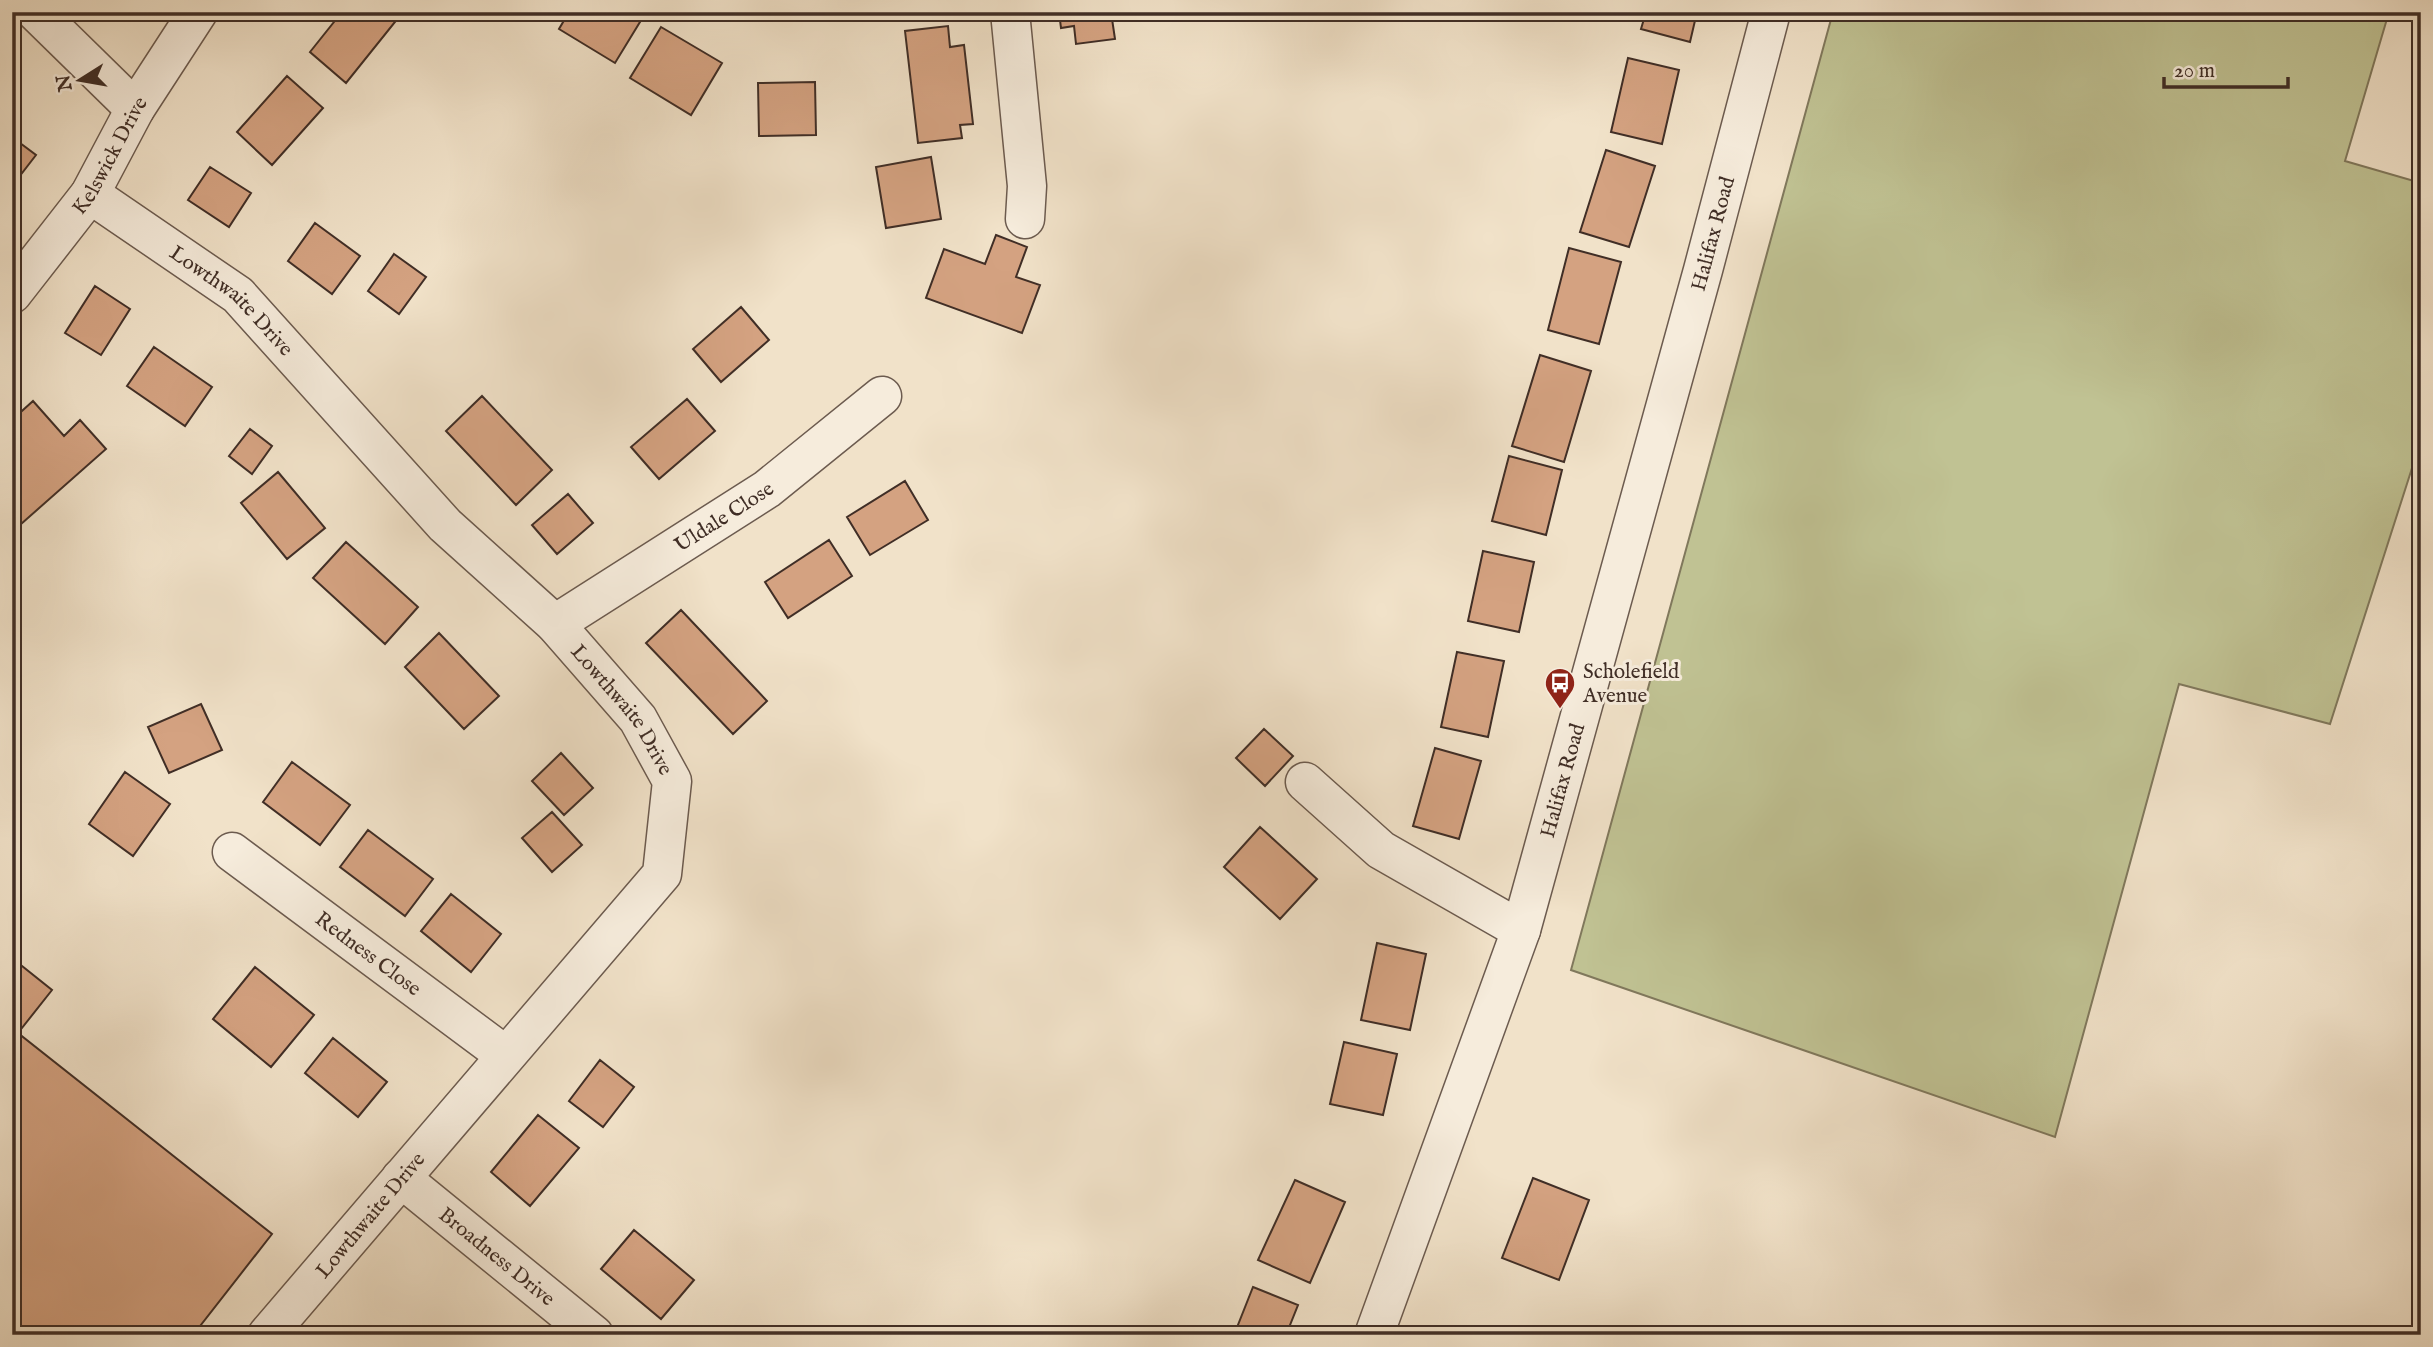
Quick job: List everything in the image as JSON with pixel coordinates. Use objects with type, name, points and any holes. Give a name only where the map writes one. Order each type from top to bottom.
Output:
[{"type":"street","points":[[36,12],[135,109]]},
{"type":"street","name":"Kelswick Drive","points":[[12,294],[90,194],[135,109],[198,12]]},
{"type":"street","points":[[1010,12],[1027,186],[1025,219]]},
{"type":"street","name":"Halifax Road","points":[[1374,1335],[1521,930],[1771,12]]},
{"type":"street","name":"Lowthwaite Drive","points":[[90,194],[238,295],[445,525],[555,624],[638,719],[672,781],[662,874],[267,1335]]},
{"type":"street","name":"Uldale Close","points":[[555,624],[767,489],[882,396]]},
{"type":"street","points":[[1305,782],[1381,850],[1521,930]]},
{"type":"street","name":"Redness Close","points":[[232,852],[505,1055]]},
{"type":"street","name":"Broadness Drive","points":[[401,1178],[594,1335]]},
{"type":"green space","points":[[1833,12],[2389,12],[2345,161],[2421,183],[2421,440],[2330,724],[2179,684],[2055,1137],[1571,970]]},
{"type":"building","points":[[342,12],[403,12],[346,83],[310,52]]},
{"type":"building","points":[[569,12],[635,12],[643,17],[615,63],[559,29]]},
{"type":"building","points":[[1059,12],[1111,12],[1115,39],[1076,44],[1074,26],[1061,28]]},
{"type":"building","points":[[1646,12],[1697,12],[1690,42],[1641,29]]},
{"type":"building","points":[[948,26],[950,47],[964,45],[973,124],[960,125],[962,138],[918,143],[905,31]]},
{"type":"building","points":[[661,27],[722,63],[691,115],[630,78]]},
{"type":"building","points":[[1628,58],[1679,70],[1662,144],[1611,132]]},
{"type":"building","points":[[287,76],[323,108],[272,165],[237,132]]},
{"type":"building","points":[[815,82],[816,135],[759,136],[758,83]]},
{"type":"building","points":[[12,137],[36,155],[12,186]]},
{"type":"building","points":[[1606,150],[1655,166],[1629,247],[1580,232]]},
{"type":"building","points":[[931,157],[941,219],[886,228],[876,167]]},
{"type":"building","points":[[210,167],[251,193],[229,227],[188,200]]},
{"type":"building","points":[[315,223],[360,256],[332,294],[288,261]]},
{"type":"building","points":[[996,235],[1027,247],[1016,277],[1040,285],[1022,333],[926,298],[944,249],[985,264]]},
{"type":"building","points":[[1569,248],[1621,262],[1599,344],[1548,330]]},
{"type":"building","points":[[394,254],[426,277],[399,314],[368,291]]},
{"type":"building","points":[[95,286],[130,309],[101,355],[65,333]]},
{"type":"building","points":[[741,307],[769,340],[721,382],[693,349]]},
{"type":"building","points":[[154,347],[212,387],[185,426],[127,386]]},
{"type":"building","points":[[1540,355],[1591,371],[1564,462],[1512,446]]},
{"type":"building","points":[[482,396],[552,470],[516,505],[446,431]]},
{"type":"building","points":[[687,399],[715,431],[659,479],[631,447]]},
{"type":"building","points":[[33,401],[64,436],[80,420],[106,449],[12,532],[12,420]]},
{"type":"building","points":[[250,429],[272,446],[252,474],[229,456]]},
{"type":"building","points":[[1509,456],[1562,470],[1546,535],[1492,521]]},
{"type":"building","points":[[278,472],[325,528],[287,559],[241,503]]},
{"type":"building","points":[[905,481],[928,520],[870,555],[847,517]]},
{"type":"building","points":[[568,494],[593,523],[557,554],[532,525]]},
{"type":"building","points":[[829,540],[852,576],[788,618],[765,582]]},
{"type":"building","points":[[346,542],[418,607],[385,644],[313,578]]},
{"type":"building","points":[[1483,551],[1534,562],[1519,632],[1468,621]]},
{"type":"building","points":[[681,610],[767,701],[733,734],[646,643]]},
{"type":"building","points":[[439,633],[499,696],[464,729],[405,667]]},
{"type":"building","points":[[1457,652],[1504,661],[1488,737],[1441,727]]},
{"type":"building","points":[[201,704],[222,750],[169,773],[148,727]]},
{"type":"building","points":[[1264,729],[1293,756],[1265,786],[1236,758]]},
{"type":"building","points":[[1435,748],[1481,761],[1459,839],[1413,826]]},
{"type":"building","points":[[561,753],[593,788],[564,815],[532,781]]},
{"type":"building","points":[[292,762],[350,805],[320,845],[263,802]]},
{"type":"building","points":[[125,772],[170,804],[133,856],[89,824]]},
{"type":"building","points":[[552,812],[582,845],[552,872],[522,838]]},
{"type":"building","points":[[1260,827],[1317,879],[1280,919],[1224,867]]},
{"type":"building","points":[[368,830],[433,879],[405,916],[340,867]]},
{"type":"building","points":[[451,894],[501,934],[471,972],[421,931]]},
{"type":"building","points":[[1377,943],[1426,954],[1410,1030],[1361,1020]]},
{"type":"building","points":[[12,958],[52,990],[18,1033],[272,1234],[193,1335],[12,1335]]},
{"type":"building","points":[[255,967],[314,1015],[271,1067],[213,1019]]},
{"type":"building","points":[[333,1038],[387,1082],[358,1117],[305,1073]]},
{"type":"building","points":[[1344,1042],[1397,1054],[1383,1115],[1330,1104]]},
{"type":"building","points":[[600,1060],[634,1087],[603,1127],[569,1101]]},
{"type":"building","points":[[538,1115],[579,1148],[530,1206],[491,1172]]},
{"type":"building","points":[[1533,1178],[1589,1200],[1559,1280],[1502,1258]]},
{"type":"building","points":[[1295,1180],[1345,1202],[1310,1283],[1258,1260]]},
{"type":"building","points":[[634,1230],[694,1280],[661,1319],[601,1269]]},
{"type":"building","points":[[1253,1287],[1298,1305],[1286,1335],[1234,1335]]},
{"type":"place","name":"Scholefield Avenue","points":[[1560,710]]}]
